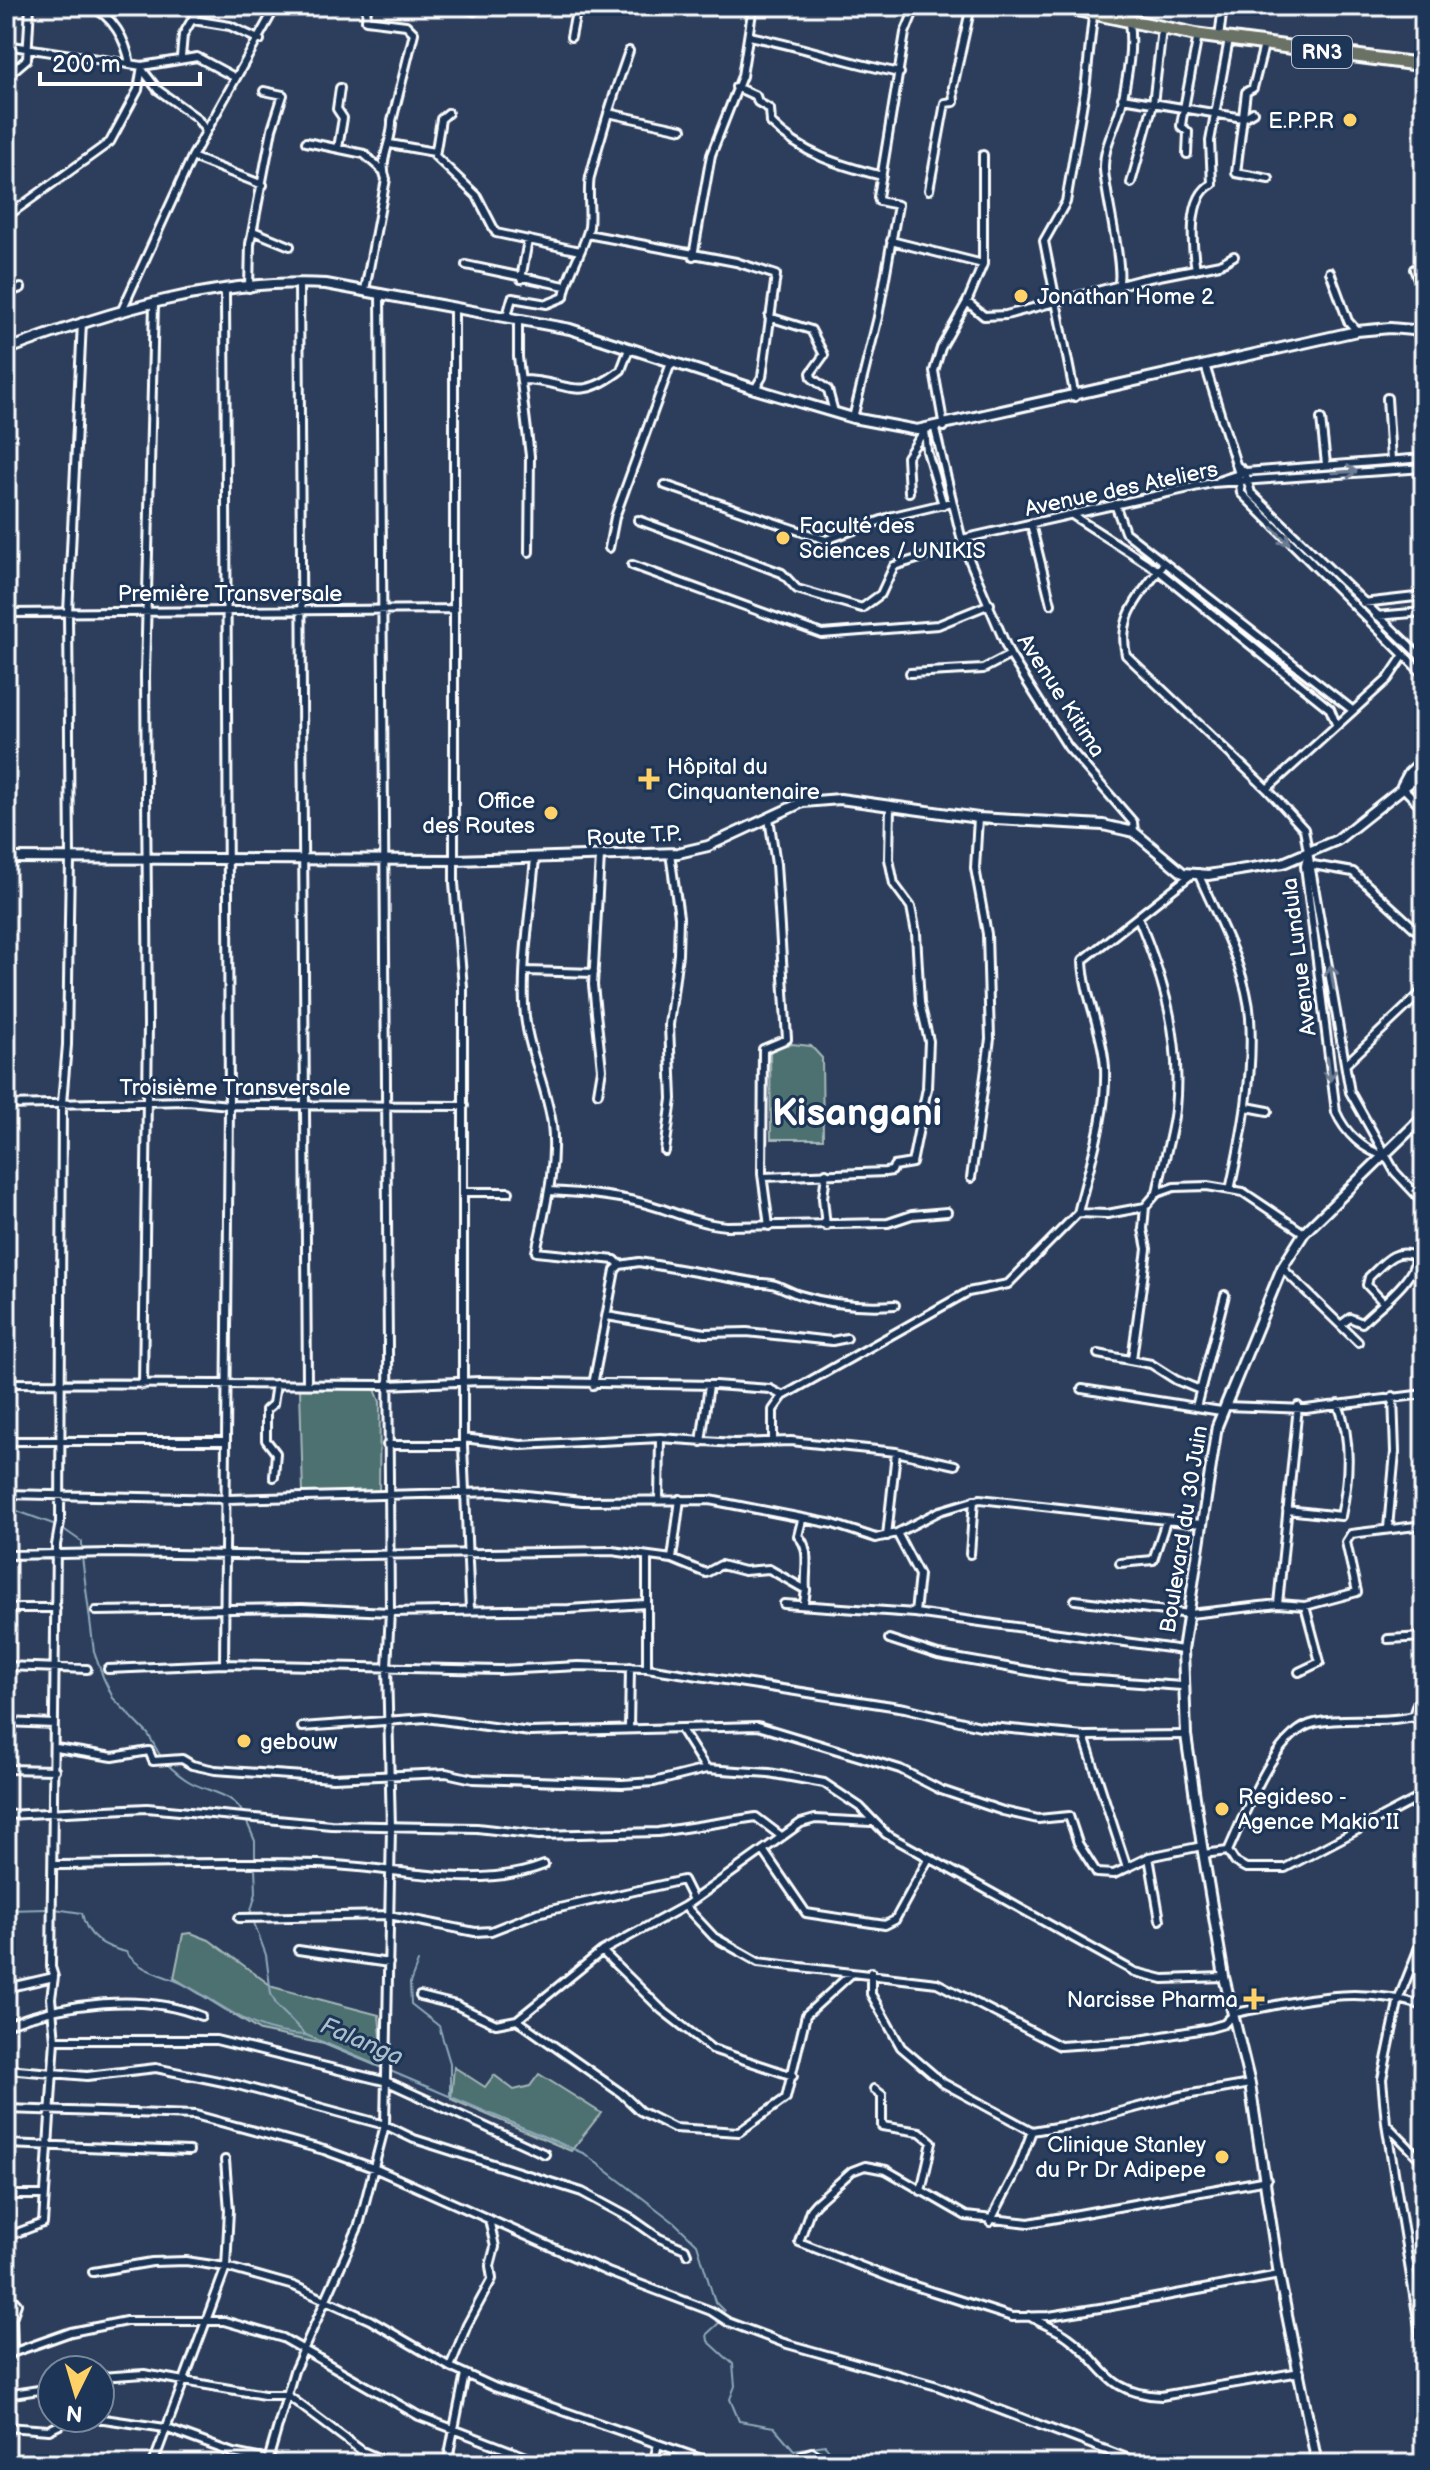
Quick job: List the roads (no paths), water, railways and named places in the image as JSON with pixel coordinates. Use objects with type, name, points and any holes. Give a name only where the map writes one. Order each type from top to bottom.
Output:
[{"type":"highway","name":"RN3","points":[[1060,6],[1093,16],[1198,35],[1424,65]]},
{"type":"street","points":[[6,77],[25,61],[30,6]]},
{"type":"street","points":[[90,6],[105,14],[126,43],[130,64]]},
{"type":"street","points":[[181,57],[183,35],[200,6]]},
{"type":"street","points":[[122,310],[192,157],[260,40],[276,6]]},
{"type":"street","points":[[367,6],[366,20],[406,25],[414,33],[382,170]]},
{"type":"street","points":[[455,6],[474,11]]},
{"type":"street","points":[[571,37],[577,6]]},
{"type":"street","points":[[693,256],[711,155],[736,87],[753,6]]},
{"type":"street","points":[[853,418],[898,205],[879,201],[905,33],[916,6]]},
{"type":"street","points":[[929,190],[940,117],[945,103],[954,102],[956,96],[953,87],[971,6]]},
{"type":"street","points":[[1196,270],[1192,242],[1201,195],[1212,184],[1210,141],[1224,39],[1223,6]]},
{"type":"street","points":[[1075,397],[1044,241],[1066,202],[1085,90],[1093,16]]},
{"type":"street","points":[[193,20],[230,26],[260,40]]},
{"type":"street","points":[[1117,286],[1120,269],[1108,212],[1104,163],[1130,58],[1129,23]]},
{"type":"street","points":[[1131,183],[1153,104],[1162,29]]},
{"type":"street","points":[[1187,154],[1188,132],[1181,126],[1198,35]]},
{"type":"street","points":[[749,36],[900,73]]},
{"type":"street","points":[[6,45],[142,67],[181,57],[204,58],[236,78]]},
{"type":"street","points":[[1264,45],[1253,88],[1246,92],[1236,173],[1269,179]]},
{"type":"street","points":[[507,316],[512,298],[547,304],[560,301],[577,266],[587,234],[590,179],[629,51]]},
{"type":"street","points":[[142,67],[158,90],[197,118],[206,131]]},
{"type":"street","points":[[6,217],[110,142],[138,90],[142,67]]},
{"type":"street","points":[[736,87],[756,96],[758,102],[770,109],[771,123],[798,148],[835,164],[882,176]]},
{"type":"street","points":[[338,148],[343,118],[337,109],[340,88]]},
{"type":"street","points":[[249,288],[248,259],[272,129],[283,95],[264,91]]},
{"type":"street","points":[[1122,98],[1243,118],[1253,112]]},
{"type":"street","points":[[448,113],[441,119],[434,152],[440,163],[477,196],[496,233],[580,251]]},
{"type":"street","points":[[608,113],[682,129]]},
{"type":"street","points":[[306,142],[364,154],[382,170],[386,179],[365,290]]},
{"type":"street","points":[[390,144],[434,152]]},
{"type":"street","points":[[943,505],[927,451],[935,428],[934,371],[941,348],[967,302],[983,264],[983,155]]},
{"type":"street","points":[[192,157],[263,185]]},
{"type":"street","points":[[253,231],[290,246]]},
{"type":"street","points":[[587,234],[736,262],[776,275],[762,377],[755,389]]},
{"type":"street","points":[[521,279],[528,240]]},
{"type":"street","points":[[891,241],[983,264]]},
{"type":"street","points":[[967,302],[978,313],[994,316],[1055,304],[1139,280],[1196,270],[1220,264],[1234,256]]},
{"type":"street","points":[[466,265],[565,286]]},
{"type":"street","points":[[1120,269],[1139,280]]},
{"type":"street","points":[[1414,269],[1424,293]]},
{"type":"street","points":[[1330,272],[1348,321],[1357,331]]},
{"type":"street","points":[[299,283],[307,1384]]},
{"type":"street","points":[[6,350],[122,310],[225,291],[299,283],[365,290],[570,329],[755,389],[898,429],[935,428],[1357,331],[1390,328],[1424,331]]},
{"type":"street","points":[[6,293],[21,288]]},
{"type":"street","points":[[224,1664],[227,1611],[225,1384],[229,1105],[225,860],[225,291]]},
{"type":"street","points":[[268,2462],[304,2348],[324,2298],[347,2257],[376,2169],[385,2125],[388,2079],[391,1828],[387,1667],[390,1612],[380,293]]},
{"type":"street","points":[[143,1385],[148,610],[154,303]]},
{"type":"street","points":[[454,308],[456,860],[463,987],[465,1192],[463,1492],[470,1609]]},
{"type":"street","points":[[769,317],[811,330],[824,355],[811,373],[812,378],[828,390],[834,412]]},
{"type":"street","points":[[518,319],[530,456],[529,552]]},
{"type":"street","points":[[6,2237],[41,2224],[55,2040],[54,1977],[51,1967],[55,1865],[56,1554],[60,1522],[62,1103],[67,1045],[70,859],[68,613],[82,322]]},
{"type":"street","points":[[521,380],[544,380],[579,392],[586,391],[621,370],[629,349]]},
{"type":"street","points":[[609,548],[615,517],[671,363]]},
{"type":"street","points":[[1205,365],[1232,462],[1242,473],[1241,493],[1424,675]]},
{"type":"street","points":[[1387,398],[1391,460]]},
{"type":"street","points":[[1321,419],[1326,464]]},
{"type":"street","points":[[909,492],[907,457],[935,428]]},
{"type":"street","name":"Avenue Kitima","points":[[935,428],[963,542],[976,581],[990,604],[1010,655],[1068,747],[1133,822],[1134,832]]},
{"type":"street","name":"Avenue des Ateliers","points":[[638,520],[782,573],[797,589],[862,608],[888,585],[894,566],[963,542],[1212,483],[1242,473],[1424,458]]},
{"type":"street","name":"Avenue des Ateliers","points":[[1212,483],[1424,468]]},
{"type":"street","points":[[1243,483],[1375,616],[1424,660]]},
{"type":"street","points":[[665,485],[826,540],[893,516],[952,502]]},
{"type":"street","points":[[1115,504],[1125,532],[1351,709]]},
{"type":"street","points":[[1072,515],[1159,571],[1330,709],[1336,724]]},
{"type":"street","points":[[1031,524],[1051,604]]},
{"type":"street","points":[[1164,563],[1126,617],[1121,632],[1126,655],[1267,789],[1304,829],[1308,853]]},
{"type":"street","points":[[632,565],[822,634],[938,625],[990,604]]},
{"type":"street","points":[[1352,605],[1424,596]]},
{"type":"street","name":"Première Transversale","points":[[6,613],[455,609]]},
{"type":"street","points":[[1364,617],[1424,612]]},
{"type":"street","points":[[910,673],[983,669],[1010,655]]},
{"type":"street","points":[[1267,789],[1351,709],[1388,679],[1404,655]]},
{"type":"street","points":[[1290,677],[1300,669]]},
{"type":"street","points":[[1402,787],[1409,773],[1424,759]]},
{"type":"street","points":[[773,1440],[773,1410],[783,1396],[968,1292],[1008,1284],[1078,1213],[1105,1080],[1099,1023],[1083,960],[1194,874],[1246,870],[1283,863],[1308,853],[1337,840],[1359,825],[1424,771]]},
{"type":"street","points":[[1402,787],[1424,809]]},
{"type":"street","name":"Route T.P.","points":[[6,858],[456,860],[670,853],[708,846],[803,802],[822,800],[978,818],[1103,825],[1134,832],[1175,867],[1194,874]]},
{"type":"street","points":[[764,1177],[892,1171],[894,1166],[912,1163],[917,1153],[927,1088],[928,1033],[920,1003],[913,914],[894,884],[889,859],[890,806]]},
{"type":"street","points":[[769,818],[776,864],[787,1039],[763,1049],[764,1177],[769,1226]]},
{"type":"street","points":[[971,1178],[990,1039],[987,934],[975,868],[978,818]]},
{"type":"street","points":[[665,1151],[672,1099],[669,1025],[678,954],[679,917],[670,853]]},
{"type":"street","name":"Avenue Lundula","points":[[1308,853],[1313,865],[1353,1102],[1380,1140],[1386,1156],[1424,1203]]},
{"type":"street","name":"Avenue Lundula","points":[[1308,853],[1305,866],[1336,1112],[1346,1130],[1370,1153],[1386,1156]]},
{"type":"street","points":[[598,1093],[602,1069],[594,973],[600,856]]},
{"type":"street","points":[[535,858],[526,971],[527,1031],[542,1075],[551,1121],[549,1191],[536,1252],[615,1260],[620,1265]]},
{"type":"street","points":[[1313,865],[1353,872],[1424,937]]},
{"type":"street","points":[[1194,874],[1247,1001],[1250,1018],[1247,1107],[1230,1190]]},
{"type":"street","points":[[1132,1359],[1147,1249],[1143,1229],[1145,1207],[1157,1193],[1175,1109],[1175,1031],[1170,1001],[1138,917]]},
{"type":"street","points":[[526,971],[594,973]]},
{"type":"street","points":[[1346,1064],[1424,990]]},
{"type":"street","name":"Troisième Transversale","points":[[6,1105],[145,1105],[188,1101],[229,1105],[464,1106]]},
{"type":"street","points":[[1247,1107],[1268,1111]]},
{"type":"street","name":"Boulevard du 30 Juin","points":[[1317,2464],[1279,2275],[1250,2084],[1224,1977],[1203,1850],[1186,1735],[1183,1650],[1222,1408],[1282,1268],[1304,1233],[1424,1116]]},
{"type":"street","points":[[826,1173],[823,1198],[826,1226]]},
{"type":"street","points":[[1157,1193],[1192,1186],[1243,1192],[1304,1233]]},
{"type":"street","points":[[549,1191],[589,1193],[638,1202],[704,1224],[826,1226],[888,1223],[912,1215],[947,1212]]},
{"type":"street","points":[[465,1192],[509,1192]]},
{"type":"street","points":[[1078,1213],[1107,1214],[1145,1207]]},
{"type":"street","points":[[1414,1256],[1424,1246]]},
{"type":"street","points":[[1342,1324],[1350,1318],[1362,1323],[1409,1279],[1416,1263],[1414,1256],[1404,1251],[1397,1253],[1369,1277],[1367,1285],[1382,1301]]},
{"type":"street","points":[[593,1385],[615,1270],[620,1265],[639,1262],[773,1283],[799,1295],[836,1304],[895,1305]]},
{"type":"street","points":[[1282,1268],[1358,1342]]},
{"type":"street","points":[[1196,1407],[1225,1295]]},
{"type":"street","points":[[607,1316],[705,1333],[747,1332],[832,1341],[847,1338]]},
{"type":"street","points":[[1098,1354],[1151,1364],[1200,1390]]},
{"type":"street","points":[[6,1383],[387,1385],[463,1381],[709,1385],[770,1389],[783,1396]]},
{"type":"street","points":[[274,1477],[276,1453],[265,1433],[266,1410],[274,1401],[276,1384]]},
{"type":"street","points":[[701,1442],[709,1385]]},
{"type":"street","points":[[1082,1389],[1196,1407],[1222,1408],[1298,1406],[1306,1409],[1424,1394]]},
{"type":"street","points":[[1388,1528],[1395,1452],[1393,1396]]},
{"type":"street","points":[[1287,1510],[1341,1516],[1347,1461],[1343,1417],[1338,1404]]},
{"type":"street","points":[[1278,1604],[1298,1406]]},
{"type":"street","points":[[387,1445],[463,1442],[521,1445],[660,1438],[701,1442],[773,1440],[896,1452],[955,1465]]},
{"type":"street","points":[[659,1500],[660,1438]]},
{"type":"street","points":[[6,1441],[226,1441]]},
{"type":"street","points":[[887,1536],[896,1452]]},
{"type":"street","points":[[6,1494],[59,1498],[227,1499],[463,1492],[519,1493],[582,1501],[680,1499],[739,1504],[802,1520],[833,1524],[876,1538],[897,1533],[940,1511],[974,1500],[1201,1524]]},
{"type":"street","points":[[672,1559],[680,1499]]},
{"type":"street","points":[[970,1554],[974,1500]]},
{"type":"street","points":[[802,1520],[798,1536],[805,1541],[804,1603]]},
{"type":"street","points":[[1120,1563],[1153,1560],[1166,1521]]},
{"type":"street","points":[[1075,1600],[1190,1614],[1278,1604],[1305,1606],[1357,1592],[1347,1538],[1351,1534],[1424,1525]]},
{"type":"street","points":[[897,1533],[919,1575],[915,1613]]},
{"type":"street","points":[[6,1555],[388,1555],[612,1551],[672,1559],[706,1573],[721,1565],[744,1571],[769,1569],[806,1590]]},
{"type":"street","points":[[647,1556],[647,1668]]},
{"type":"street","points":[[96,1611],[302,1608],[390,1612],[569,1609],[645,1604]]},
{"type":"street","points":[[784,1604],[915,1613],[1183,1650]]},
{"type":"street","points":[[1299,1672],[1320,1662],[1305,1606]]},
{"type":"street","points":[[6,1608],[56,1608]]},
{"type":"street","points":[[1388,1639],[1424,1637]]},
{"type":"street","points":[[889,1639],[938,1655],[1069,1678],[1182,1686]]},
{"type":"street","points":[[108,1669],[224,1664],[500,1670],[647,1668],[905,1708],[980,1726],[1084,1736],[1186,1735]]},
{"type":"street","points":[[6,1666],[87,1669]]},
{"type":"street","points":[[629,1729],[630,1667]]},
{"type":"street","points":[[1413,1716],[1424,1683]]},
{"type":"street","points":[[1228,1851],[1258,1788],[1290,1734],[1314,1723],[1382,1721],[1413,1716],[1424,1725]]},
{"type":"street","points":[[302,1727],[444,1719],[530,1732],[682,1731],[758,1726],[900,1769],[976,1803],[1030,1818],[1069,1816],[1078,1843],[1097,1873],[1110,1875],[1149,1857],[1203,1850],[1228,1851]]},
{"type":"street","points":[[6,1722],[54,1724]]},
{"type":"street","points":[[682,1731],[706,1769]]},
{"type":"street","points":[[1084,1736],[1127,1868]]},
{"type":"street","points":[[56,1748],[113,1757],[149,1751],[153,1761],[182,1759],[192,1765],[215,1770],[333,1778],[446,1773],[473,1779],[622,1784],[654,1782],[706,1769],[815,1779],[860,1807],[871,1822],[929,1858],[1135,1972],[1163,1979],[1224,1977]]},
{"type":"street","points":[[6,1769],[55,1770]]},
{"type":"street","points":[[1228,1851],[1235,1862],[1246,1868],[1285,1868],[1424,1795]]},
{"type":"street","points":[[6,1815],[118,1813],[147,1808],[391,1828],[584,1835],[658,1832],[756,1817],[781,1836]]},
{"type":"street","points":[[420,1996],[456,2005],[496,2024],[517,2020],[602,1951],[685,1906],[781,1836],[815,1819],[871,1822]]},
{"type":"street","points":[[763,1850],[806,1913],[885,1925],[895,1920],[929,1858]]},
{"type":"street","points":[[1149,1857],[1160,1920]]},
{"type":"street","points":[[55,1865],[319,1864],[476,1877],[519,1874],[544,1865]]},
{"type":"street","points":[[247,1917],[389,1915],[483,1932],[537,1913],[683,1880],[692,1898]]},
{"type":"street","points":[[685,1906],[714,1937],[758,1962],[851,1974],[871,1972],[950,1987],[1070,2048],[1210,2028],[1224,2024],[1235,2013],[1346,1993],[1399,1998],[1424,2006]]},
{"type":"street","points":[[1424,1935],[1399,1998],[1382,2079],[1386,2123],[1424,2357]]},
{"type":"street","points":[[298,1950],[389,1963]]},
{"type":"street","points":[[602,1951],[662,2010],[712,2049],[793,2076]]},
{"type":"street","points":[[871,1972],[871,1994],[901,2047],[943,2083],[1032,2131],[1074,2124],[1180,2096],[1250,2084]]},
{"type":"street","points":[[517,2020],[621,2093],[640,2111],[674,2128],[739,2132],[786,2098],[806,2015],[851,1974]]},
{"type":"street","points":[[6,1988],[54,1977]]},
{"type":"street","points":[[6,2025],[54,2009],[117,2003],[163,2007],[201,2016]]},
{"type":"street","points":[[55,2040],[216,2040],[388,2079],[545,2154]]},
{"type":"street","points":[[6,2069],[87,2076],[166,2070],[385,2125],[414,2139],[582,2192],[632,2219],[659,2238],[685,2249],[687,2254]]},
{"type":"street","points":[[874,2089],[882,2095],[882,2126],[920,2132],[932,2142],[921,2191]]},
{"type":"street","points":[[6,2109],[195,2115],[324,2150],[376,2169],[784,2343],[937,2386],[1143,2464]]},
{"type":"street","points":[[1386,2123],[1424,2163]]},
{"type":"street","points":[[990,2222],[1018,2168],[1032,2131]]},
{"type":"street","points":[[6,2144],[189,2151]]},
{"type":"street","points":[[153,2464],[226,2267],[229,2210],[225,2160]]},
{"type":"street","points":[[1267,2180],[1049,2222],[990,2222],[954,2212],[886,2170],[865,2166],[852,2171],[810,2210],[799,2242],[999,2314],[1028,2315],[1106,2307],[1279,2275]]},
{"type":"street","points":[[6,2195],[44,2195]]},
{"type":"street","points":[[450,2367],[467,2325],[492,2279],[490,2266],[495,2247],[489,2219]]},
{"type":"street","points":[[93,2272],[152,2262],[186,2261],[226,2267],[324,2298],[402,2337],[465,2374],[716,2464]]},
{"type":"street","points":[[6,2292],[17,2304],[12,2318],[13,2349]]},
{"type":"street","points":[[1028,2315],[1074,2342],[1109,2381],[1146,2395],[1161,2396],[1300,2372]]},
{"type":"street","points":[[6,2355],[13,2349],[126,2321],[208,2320],[257,2330],[304,2348],[391,2402],[545,2464]]},
{"type":"street","points":[[116,2376],[144,2374],[264,2395],[287,2395],[362,2451],[392,2464]]},
{"type":"street","points":[[447,2464],[465,2374]]},
{"type":"street","points":[[6,2395],[36,2390]]},
{"type":"street","points":[[6,2427],[49,2430],[72,2419],[104,2419],[168,2429],[233,2453],[288,2464]]},
{"type":"street","points":[[653,2464],[658,2444]]},
{"type":"street","points":[[802,2455],[812,2452],[832,2464]]},
{"type":"street","points":[[78,2464],[83,2461],[92,2464]]},
{"type":"waterway","name":"Falanga","points":[[6,1507],[56,1525]]},
{"type":"waterway","name":"Falanga","points":[[62,1528],[82,1542],[82,1551]]},
{"type":"waterway","name":"Falanga","points":[[82,1557],[94,1652],[103,1677],[113,1698],[148,1734],[161,1757]]},
{"type":"waterway","name":"Falanga","points":[[165,1762],[190,1782],[234,1802],[243,1814]]},
{"type":"waterway","name":"Falanga","points":[[246,1820],[255,1841],[255,1860]]},
{"type":"waterway","name":"Falanga","points":[[250,1914],[256,1893],[255,1866]]},
{"type":"waterway","points":[[6,1910],[49,1909]]},
{"type":"waterway","points":[[55,1909],[82,1913],[87,1929],[103,1944],[126,1952],[146,1969],[185,1985],[242,2018],[271,2030],[306,2035]]},
{"type":"waterway","name":"Falanga","points":[[253,1920],[266,1955],[271,1994],[277,2006],[306,2035],[585,2154],[675,2223],[697,2244],[715,2302],[724,2311],[722,2316]]},
{"type":"waterway","points":[[418,1962],[410,1983],[411,2004],[439,2026],[450,2063],[450,2095]]},
{"type":"waterway","name":"Falanga","points":[[720,2322],[707,2334],[708,2341],[733,2364],[735,2386],[730,2399],[739,2421],[774,2427],[794,2450],[825,2445],[840,2464]]},
{"type":"place","name":"E.P.P.R","points":[[1350,120]]},
{"type":"place","name":"Jonathan Home 2","points":[[1021,296]]},
{"type":"place","name":"Faculté des Sciences / UNIKIS","points":[[783,538]]},
{"type":"place","name":"Hôpital du Cinquantenaire","points":[[649,779]]},
{"type":"place","name":"Office des Routes","points":[[551,813]]},
{"type":"place","name":"gebouw","points":[[244,1741]]},
{"type":"place","name":"Regideso - Agence Makio II","points":[[1222,1809]]},
{"type":"place","name":"Narcisse Pharma","points":[[1254,1999]]},
{"type":"place","name":"Clinique Stanley du Pr Dr Adipepe","points":[[1222,2157]]},
{"type":"district","name":"Kisangani","points":[[857,1112]]}]
